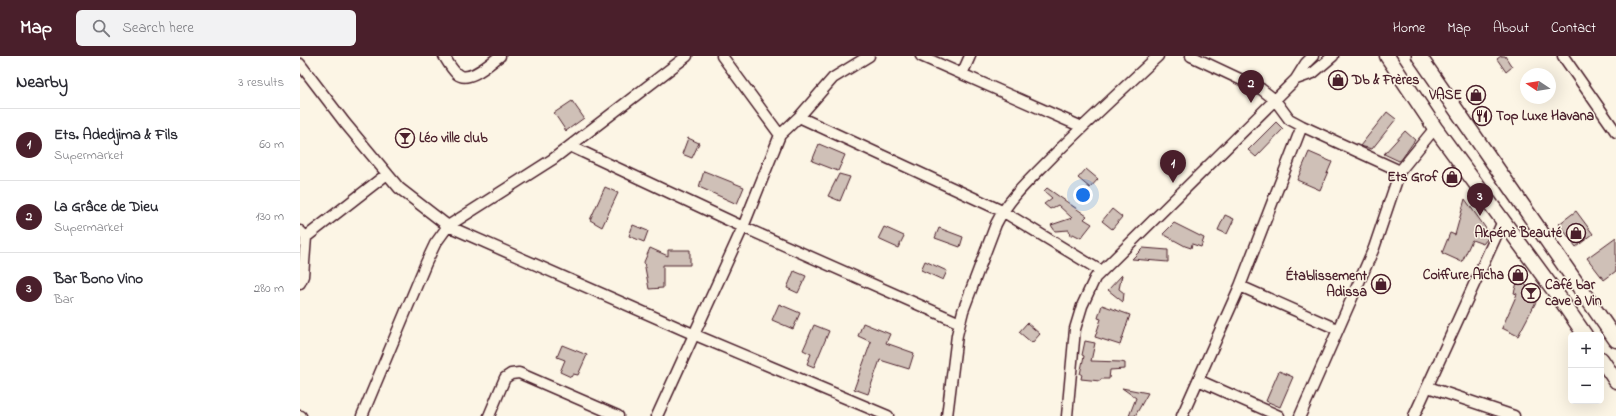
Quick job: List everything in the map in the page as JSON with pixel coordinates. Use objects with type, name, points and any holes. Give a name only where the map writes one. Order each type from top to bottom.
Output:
[{"type":"main road","points":[[1387,56],[1435,128],[1583,332]]},
{"type":"main road","points":[[1420,56],[1616,340]]},
{"type":"main road","points":[[1604,363],[1616,381]]},
{"type":"street","points":[[444,56],[457,74],[473,76],[500,56]]},
{"type":"street","points":[[362,416],[432,250],[448,226],[570,146],[688,56]]},
{"type":"street","points":[[722,56],[780,135]]},
{"type":"street","points":[[657,416],[743,227],[780,135],[799,117],[833,78],[869,56]]},
{"type":"street","points":[[921,56],[1082,127]]},
{"type":"street","points":[[962,74],[970,56]]},
{"type":"street","points":[[948,416],[957,335],[960,323],[996,224],[1002,212],[1019,190],[1082,127],[1158,56]]},
{"type":"street","points":[[1191,56],[1261,89],[1275,100],[1289,119],[1400,171]]},
{"type":"street","points":[[1067,416],[1075,329],[1089,289],[1095,278],[1296,79],[1306,63],[1313,56]]},
{"type":"street","points":[[1296,79],[1314,73],[1333,56]]},
{"type":"street","points":[[1563,56],[1616,132]]},
{"type":"street","points":[[300,64],[345,123],[399,188],[448,226],[876,414],[888,416]]},
{"type":"street","points":[[799,117],[1002,212],[1101,271]]},
{"type":"street","points":[[1182,416],[1240,286],[1302,126]]},
{"type":"street","points":[[1300,416],[1337,329],[1374,248],[1400,171],[1435,128]]},
{"type":"street","points":[[570,146],[743,227],[960,323]]},
{"type":"street","points":[[300,283],[303,276],[303,234],[387,174]]},
{"type":"street","points":[[1414,416],[1503,221]]},
{"type":"street","points":[[1240,286],[1337,329]]},
{"type":"street","points":[[489,416],[505,378],[511,374],[519,373],[612,415]]},
{"type":"street","points":[[1198,380],[1279,416]]},
{"type":"street","points":[[1428,387],[1514,416]]},
{"type":"building","points":[[1501,56],[1505,56],[1512,67],[1506,72],[1497,59]]},
{"type":"building","points":[[572,101],[584,118],[566,131],[554,113]]},
{"type":"building","points":[[1387,112],[1396,119],[1372,149],[1360,146]]},
{"type":"building","points":[[1276,122],[1283,129],[1256,157],[1248,150]]},
{"type":"building","points":[[1405,131],[1415,140],[1401,160],[1399,161],[1384,154]]},
{"type":"building","points":[[688,138],[699,143],[692,158],[682,154]]},
{"type":"building","points":[[819,144],[845,155],[838,171],[812,161]]},
{"type":"building","points":[[1309,152],[1332,162],[1320,190],[1297,180]]},
{"type":"building","points":[[1086,169],[1098,179],[1090,188],[1078,178]]},
{"type":"building","points":[[704,171],[744,187],[737,204],[699,187]]},
{"type":"building","points":[[839,174],[850,177],[840,201],[828,196]]},
{"type":"building","points":[[605,187],[618,193],[602,227],[590,220]]},
{"type":"building","points":[[1047,188],[1087,216],[1084,219],[1092,224],[1081,238],[1073,234],[1070,236],[1069,230],[1055,231],[1051,225],[1072,218],[1058,205],[1050,209],[1044,204],[1052,198],[1044,191]]},
{"type":"building","points":[[1465,199],[1487,230],[1488,238],[1483,244],[1472,240],[1462,262],[1442,253],[1450,233],[1455,235]]},
{"type":"building","points":[[1112,209],[1122,217],[1112,229],[1102,221]]},
{"type":"building","points":[[1576,211],[1593,234],[1576,247],[1559,224]]},
{"type":"building","points":[[1225,215],[1234,219],[1227,234],[1218,230]]},
{"type":"building","points":[[1174,223],[1204,238],[1201,247],[1192,244],[1191,248],[1185,246],[1163,234]]},
{"type":"building","points":[[633,225],[648,231],[644,242],[629,236]]},
{"type":"building","points":[[884,227],[904,236],[898,248],[878,239]]},
{"type":"building","points":[[939,228],[963,237],[960,247],[935,238]]},
{"type":"building","points":[[1616,237],[1616,271],[1604,280],[1587,258]]},
{"type":"building","points":[[650,248],[668,256],[668,250],[690,250],[690,265],[663,265],[663,288],[649,289],[644,262]]},
{"type":"building","points":[[1143,248],[1168,250],[1168,262],[1132,259]]},
{"type":"building","points":[[925,261],[947,271],[943,280],[921,270]]},
{"type":"building","points":[[794,271],[806,276],[798,293],[787,288]]},
{"type":"building","points":[[1122,275],[1119,289],[1124,293],[1123,302],[1108,290]]},
{"type":"building","points":[[1519,276],[1537,300],[1518,336],[1502,328],[1517,294],[1514,293]]},
{"type":"building","points":[[779,304],[800,313],[793,329],[772,320]]},
{"type":"building","points":[[1102,305],[1130,315],[1120,345],[1095,337],[1101,319],[1098,318]]},
{"type":"building","points":[[863,323],[890,334],[886,343],[914,353],[909,369],[880,360],[868,394],[854,389],[871,342],[858,336]]},
{"type":"building","points":[[1027,323],[1040,334],[1032,343],[1019,332]]},
{"type":"building","points":[[814,325],[829,331],[814,367],[807,364],[811,354],[803,350]]},
{"type":"building","points":[[1085,341],[1095,343],[1091,361],[1121,362],[1125,363],[1125,369],[1110,370],[1109,379],[1101,379],[1100,381],[1081,379],[1082,374],[1080,374],[1084,356],[1082,355]]},
{"type":"building","points":[[562,345],[587,355],[578,375],[573,374],[571,377],[560,372],[565,360],[557,357]]},
{"type":"building","points":[[1279,371],[1293,377],[1280,407],[1266,401]]},
{"type":"building","points":[[1122,388],[1148,393],[1135,416],[1129,416],[1136,398]]},
{"type":"place","name":"Db & Frères","points":[[1338,80]]},
{"type":"place","name":"VASE","points":[[1476,95]]},
{"type":"place","name":"La Grâce de Dieu","points":[[1251,103]]},
{"type":"place","name":"Top Luxe Havana","points":[[1482,116]]},
{"type":"place","name":"Léo ville club","points":[[405,138]]},
{"type":"place","name":"Ets Grof","points":[[1452,177]]},
{"type":"place","name":"Ets. Adedjima & Fils","points":[[1173,183]]},
{"type":"place","name":"Bar Bono Vino","points":[[1480,216]]},
{"type":"place","name":"Akpénè Beauté","points":[[1576,233]]},
{"type":"place","name":"Coiffure Aïcha","points":[[1518,275]]},
{"type":"place","name":"Établissement Adissa","points":[[1381,284]]},
{"type":"place","name":"Café bar cave à Vin","points":[[1531,293]]}]
